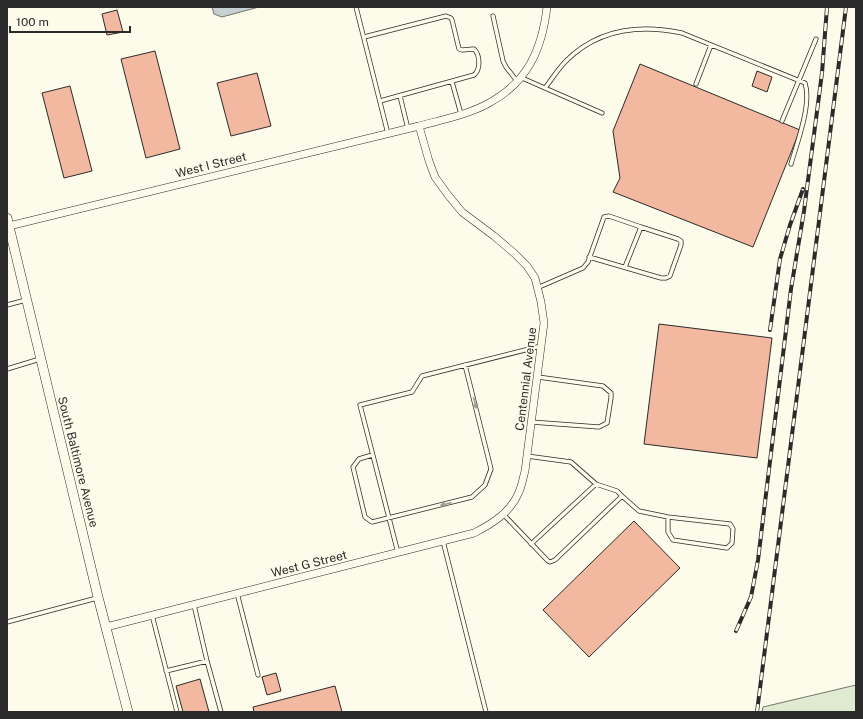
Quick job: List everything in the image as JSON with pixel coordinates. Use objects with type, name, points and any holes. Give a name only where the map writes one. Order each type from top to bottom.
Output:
[{"type":"street","points":[[520,80],[531,63],[540,42],[547,7]]},
{"type":"street","name":"West I Street","points":[[8,222],[419,126],[461,114],[488,104],[520,80]]},
{"type":"street","name":"Centennial Avenue","points":[[419,126],[428,161],[435,177],[462,212],[494,236],[523,262],[535,278],[541,302],[544,323],[525,471],[519,493],[510,508]]},
{"type":"street","name":"South Baltimore Avenue","points":[[8,222],[98,597],[128,712]]},
{"type":"street","name":"West G Street","points":[[106,627],[474,533],[491,524],[510,508]]},
{"type":"lane","points":[[356,7],[388,134]]},
{"type":"lane","points":[[364,37],[446,16],[452,20],[459,49],[462,50],[471,48],[475,50],[479,66],[478,71],[474,75],[380,101]]},
{"type":"lane","points":[[493,16],[503,61],[506,67],[520,80],[545,88],[602,113]]},
{"type":"lane","points":[[545,88],[565,62],[578,51],[609,34],[626,30],[646,28],[682,33],[805,83],[808,94],[800,135],[791,164]]},
{"type":"lane","points":[[782,122],[816,39]]},
{"type":"lane","points":[[696,84],[711,45]]},
{"type":"lane","points":[[452,82],[461,114]]},
{"type":"lane","points":[[400,96],[408,129]]},
{"type":"lane","points":[[537,288],[583,268],[590,257],[604,217],[609,216],[678,238],[681,241],[670,276],[666,278],[660,278],[590,257]]},
{"type":"lane","points":[[625,267],[641,227]]},
{"type":"lane","points":[[7,305],[26,300]]},
{"type":"lane","points":[[398,553],[360,405],[412,392],[422,376],[541,346]]},
{"type":"lane","points":[[7,369],[40,359]]},
{"type":"lane","points":[[372,455],[359,459],[353,467],[365,517],[372,522],[472,497],[484,485],[491,469],[465,365]]},
{"type":"lane","points":[[531,422],[598,427],[607,423],[611,398],[611,393],[602,386],[537,377]]},
{"type":"lane","points":[[527,456],[571,462],[596,484],[617,491],[639,511],[668,517],[730,524],[733,529],[732,543],[727,548],[673,540],[668,532],[668,517]]},
{"type":"lane","points":[[531,544],[596,484]]},
{"type":"lane","points":[[503,514],[550,562],[555,560],[622,496]]},
{"type":"lane","points":[[443,541],[486,712]]},
{"type":"lane","points":[[237,594],[258,675]]},
{"type":"lane","points":[[7,622],[98,597]]},
{"type":"lane","points":[[194,605],[221,712]]},
{"type":"lane","points":[[152,615],[177,712]]},
{"type":"lane","points":[[166,671],[207,661]]},
{"type":"green space","points":[[856,685],[856,712],[762,712],[763,707]]},
{"type":"shaded area","points":[[212,7],[259,7],[222,17],[214,14]]},
{"type":"building","points":[[117,10],[123,32],[107,35],[102,14]]},
{"type":"building","points":[[155,51],[180,149],[146,158],[121,59]]},
{"type":"building","points":[[640,64],[800,130],[753,247],[613,192],[620,178],[613,131]]},
{"type":"building","points":[[757,71],[772,77],[767,92],[752,86]]},
{"type":"building","points":[[257,73],[271,126],[231,136],[217,83]]},
{"type":"building","points":[[70,86],[92,171],[64,178],[42,93]]},
{"type":"building","points":[[659,324],[772,338],[757,458],[644,444]]},
{"type":"building","points":[[634,521],[680,568],[589,657],[543,610]]},
{"type":"building","points":[[276,673],[281,691],[267,695],[262,677]]},
{"type":"building","points":[[200,679],[209,712],[183,712],[176,686]]},
{"type":"building","points":[[335,686],[342,712],[254,712],[253,707]]},
{"type":"railway","points":[[736,631],[751,597],[758,560],[791,289],[804,211],[822,73],[827,7]]},
{"type":"railway","points":[[757,712],[846,7]]},
{"type":"railway","points":[[770,330],[780,259],[803,189]]}]
